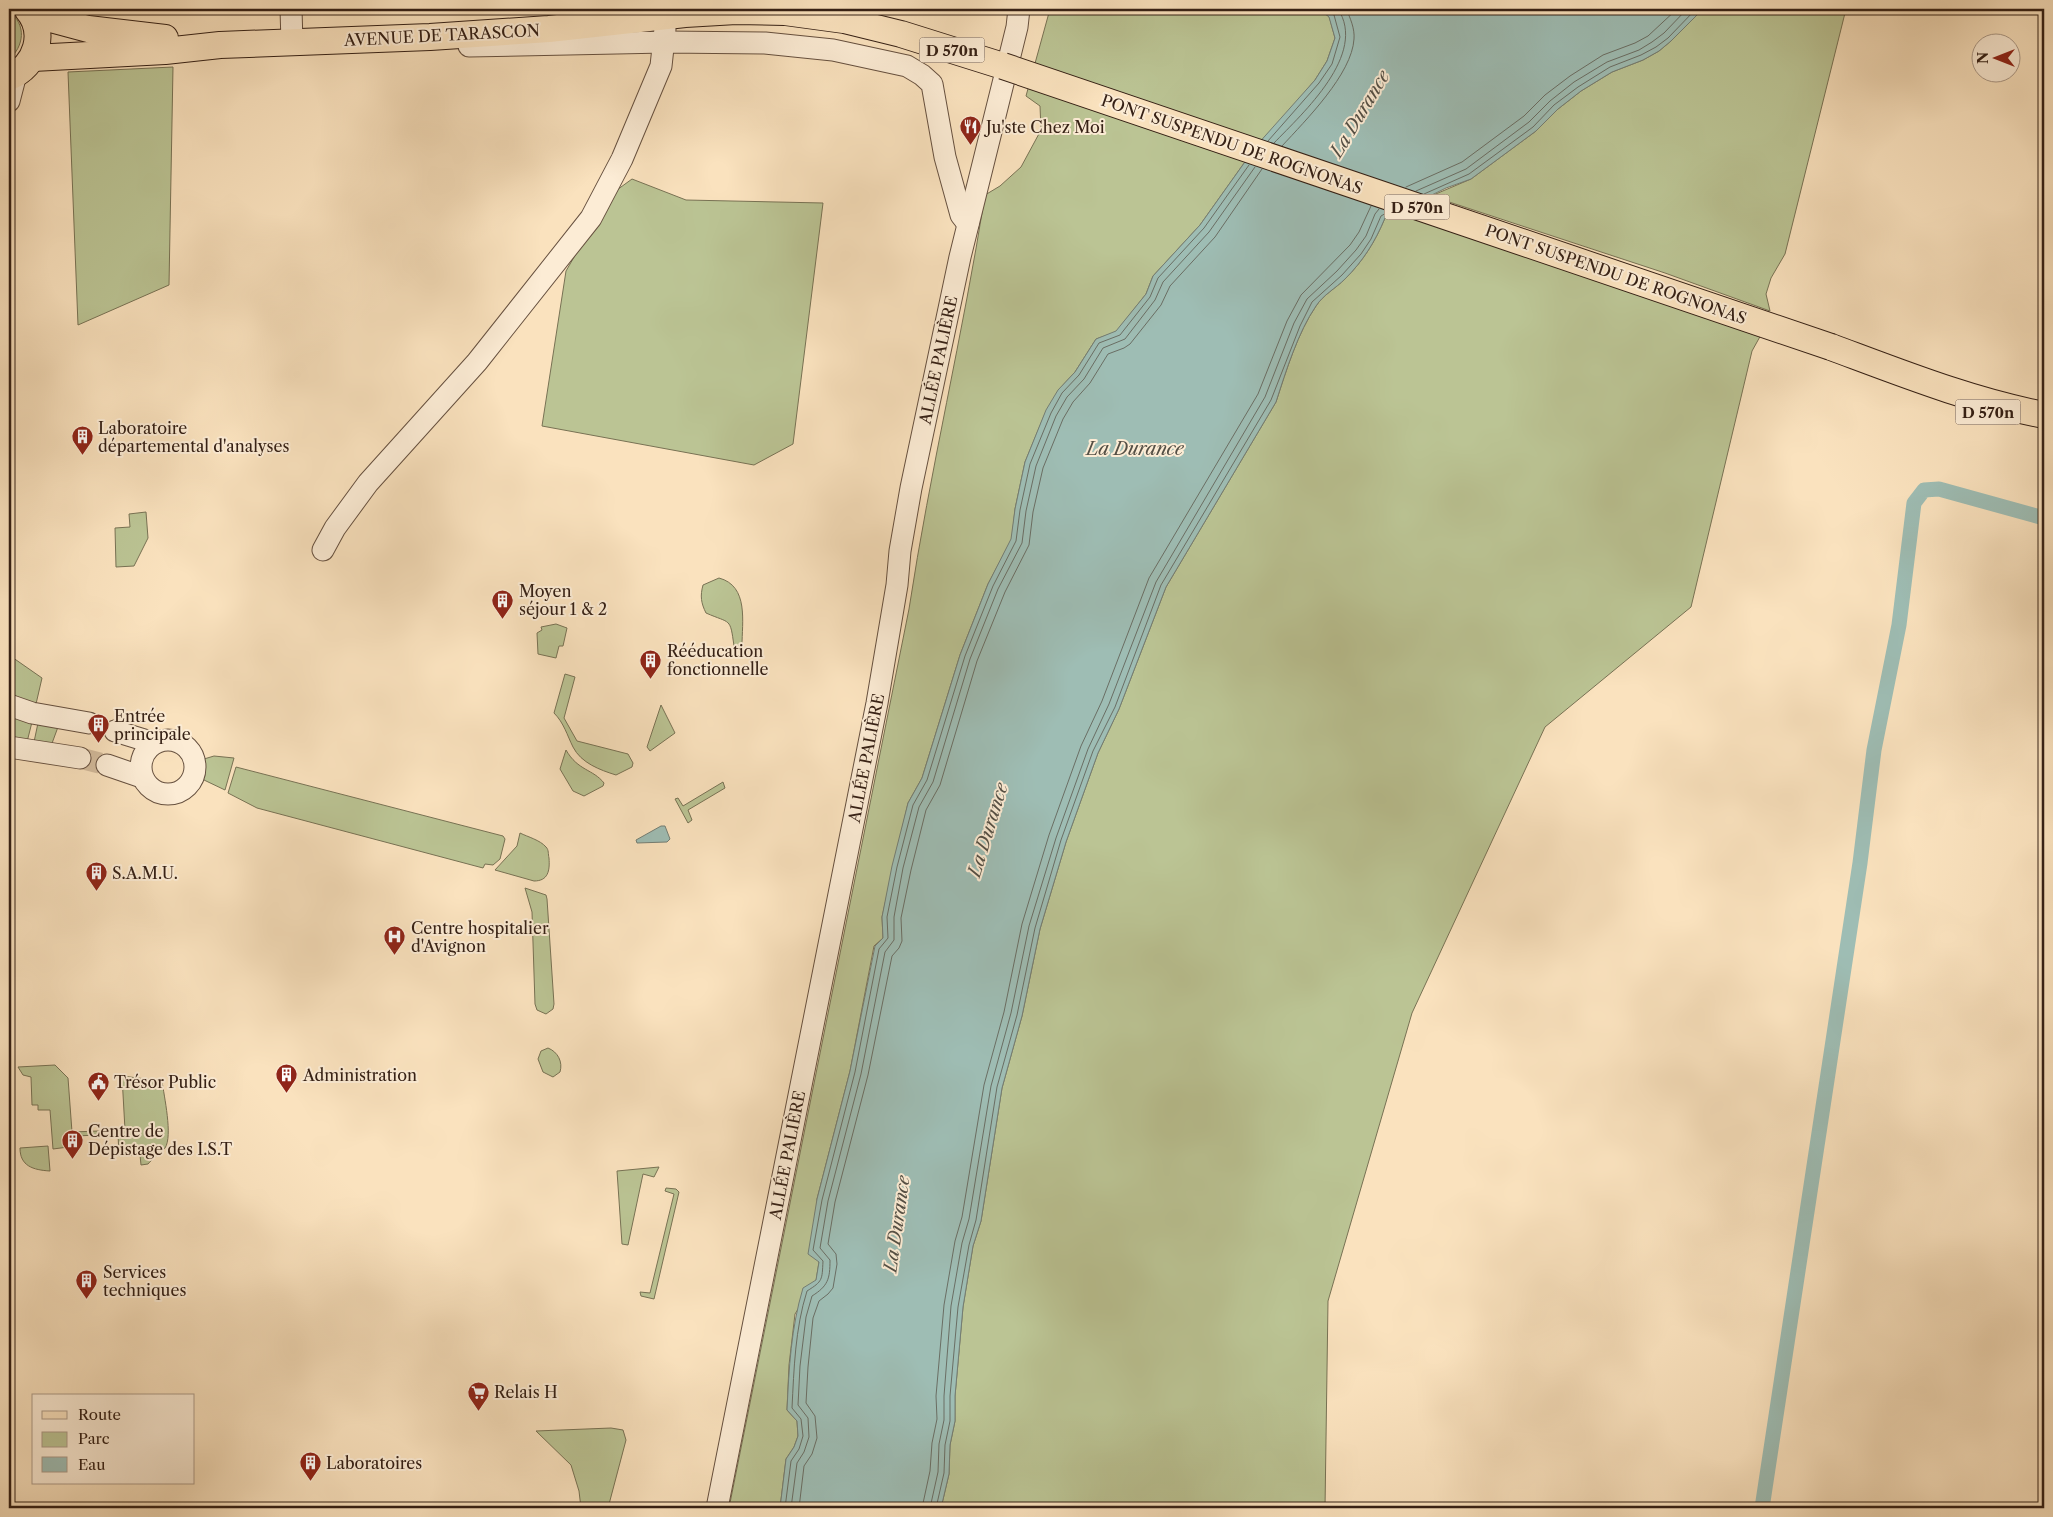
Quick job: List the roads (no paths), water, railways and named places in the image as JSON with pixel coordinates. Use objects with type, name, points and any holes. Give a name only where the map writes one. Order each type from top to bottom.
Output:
[{"type":"main road","name":"AVENUE DE TARASCON","points":[[30,11],[88,29],[220,45]]},
{"type":"main road","points":[[19,69],[38,43],[37,28],[30,11]]},
{"type":"main road","name":"AVENUE DE TARASCON","points":[[19,69],[220,45],[549,29],[679,13],[736,11],[785,12],[844,20],[901,34],[1003,66]]},
{"type":"main road","name":"PONT SUSPENDU DE ROGNONAS","points":[[1003,66],[1831,347],[1934,386]]},
{"type":"main road","name":"D 570n","points":[[1934,386],[2008,408],[2044,415]]},
{"type":"main road","name":"D 570n","points":[[1934,386],[1993,414],[2044,434]]},
{"type":"street","points":[[291,9],[292,43]]},
{"type":"street","name":"ALLÉE PALIÈRE","points":[[717,1508],[877,703],[911,488],[968,224],[1017,28],[1019,9]]},
{"type":"street","points":[[323,550],[335,528],[368,483],[476,362],[591,218],[622,159],[661,66],[665,42],[679,13]]},
{"type":"street","points":[[430,36],[443,46],[665,42],[765,43],[833,50],[907,66],[932,84],[945,157],[961,215],[968,224]]},
{"type":"street","points":[[9,101],[19,69]]},
{"type":"street","points":[[9,705],[32,713],[89,723]]},
{"type":"street","points":[[115,730],[154,743],[169,740],[186,746],[195,764],[191,781],[184,789],[174,794],[163,794],[154,791],[147,785],[142,777],[140,768],[146,750],[154,743]]},
{"type":"street","points":[[9,747],[80,758]]},
{"type":"street","points":[[106,765],[142,777]]},
{"type":"water","name":"La Durance","points":[[1319,9],[1703,9],[1659,51],[1643,60],[1612,72],[1581,91],[1558,109],[1536,131],[1471,179],[1446,188],[1385,218],[1373,243],[1363,258],[1345,279],[1322,298],[1316,306],[1293,352],[1276,402],[1166,587],[1119,709],[1098,753],[1066,842],[1040,929],[1022,1016],[1002,1088],[981,1221],[973,1246],[963,1307],[955,1396],[955,1421],[950,1445],[949,1474],[941,1508],[780,1508],[786,1459],[794,1447],[798,1436],[797,1421],[787,1410],[793,1333],[803,1288],[816,1280],[819,1262],[808,1254],[817,1199],[850,1071],[875,946],[883,938],[882,917],[892,866],[908,803],[922,778],[960,655],[988,584],[1011,539],[1025,462],[1046,410],[1058,390],[1075,372],[1096,339],[1116,331],[1146,294],[1153,276],[1200,225],[1257,145],[1315,80],[1327,61],[1335,38],[1329,17]]},
{"type":"water","points":[[661,826],[665,826],[670,839],[667,842],[637,843],[636,840]]},
{"type":"waterway","points":[[467,9],[477,9]]},
{"type":"waterway","points":[[1762,1508],[1860,863],[1874,750],[1899,625],[1914,503],[1924,490],[1939,489],[2044,518]]},
{"type":"tunnel","points":[[80,758],[107,765]]},
{"type":"place","name":"Ju'ste Chez Moi","points":[[970,146]]},
{"type":"place","name":"Laboratoire départemental d'analyses","points":[[82,456]]},
{"type":"place","name":"Moyen séjour 1 & 2","points":[[503,619]]},
{"type":"place","name":"Rééducation fonctionnelle","points":[[651,679]]},
{"type":"place","name":"Entrée principale","points":[[98,744]]},
{"type":"place","name":"S.A.M.U.","points":[[96,892]]},
{"type":"place","name":"Centre hospitalier d'Avignon","points":[[395,956]]},
{"type":"place","name":"Administration","points":[[287,1094]]},
{"type":"place","name":"Trésor Public","points":[[98,1101]]},
{"type":"place","name":"Centre de Dépistage des I.S.T","points":[[72,1159]]},
{"type":"place","name":"Services techniques","points":[[87,1300]]},
{"type":"place","name":"Relais H","points":[[478,1411]]},
{"type":"place","name":"Laboratoires","points":[[310,1482]]}]
